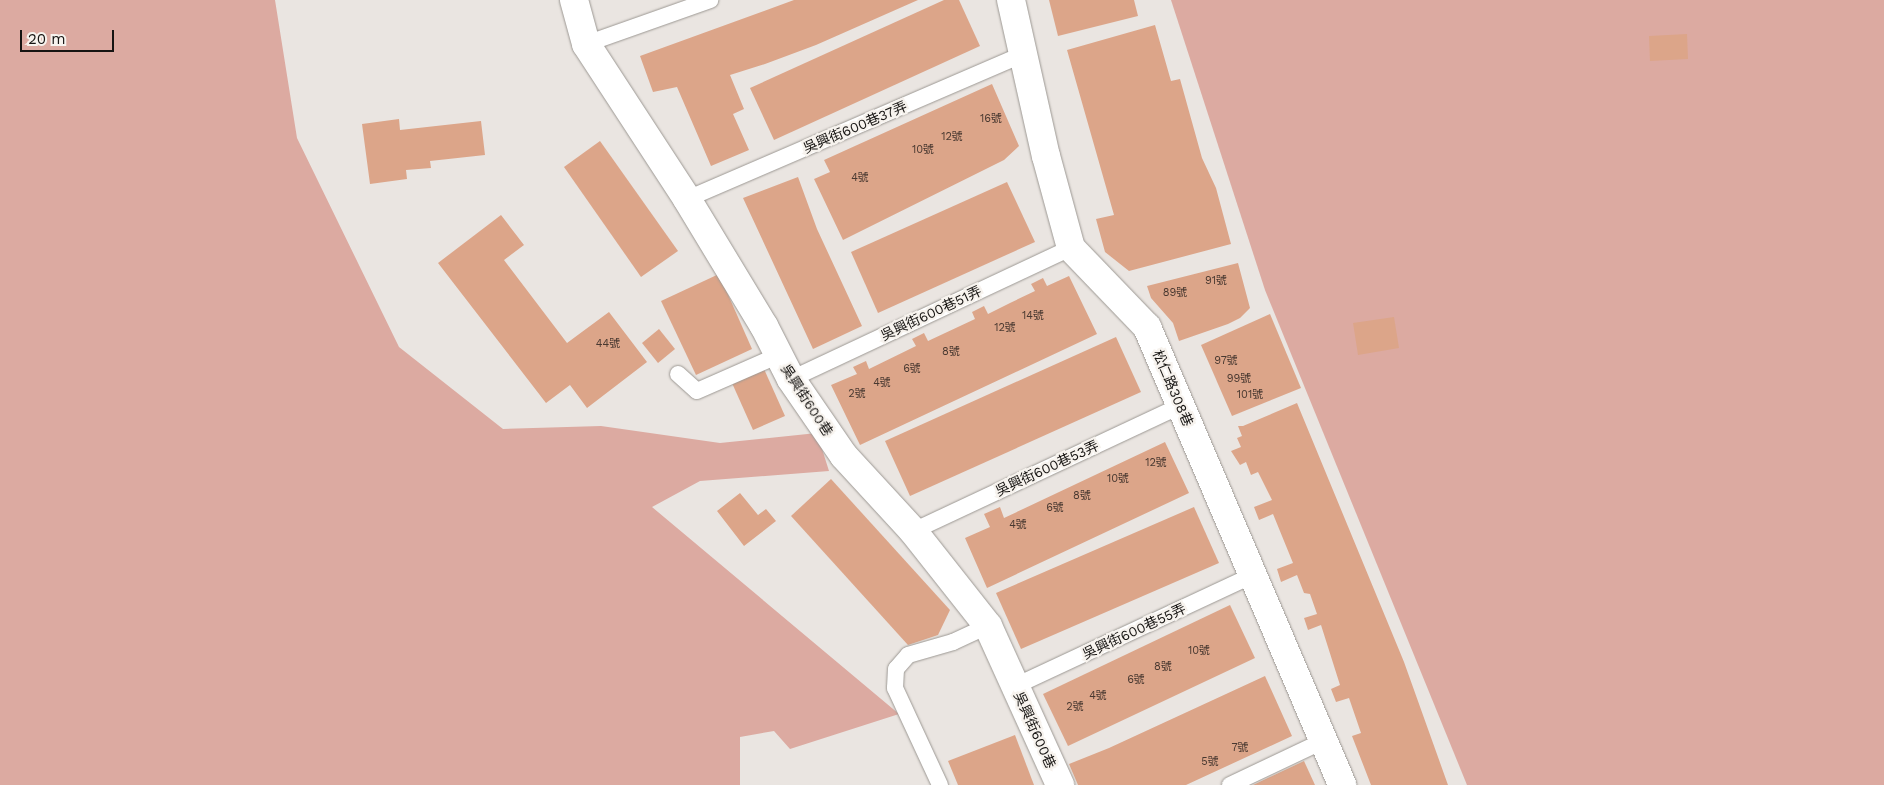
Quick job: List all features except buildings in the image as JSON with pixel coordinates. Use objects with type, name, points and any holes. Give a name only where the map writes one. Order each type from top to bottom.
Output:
[{"type":"street","name":"吳興街600巷","points":[[574,0],[586,44],[687,199],[779,354],[791,379],[844,456],[913,531],[988,626],[1060,785]]},
{"type":"street","name":"松仁路308巷","points":[[1011,0],[1022,55],[1071,248],[1147,327],[1342,785]]},
{"type":"lane","points":[[586,44],[710,0]]},
{"type":"lane","name":"吳興街600巷37弄","points":[[687,199],[1022,55]]},
{"type":"lane","name":"吳興街600巷51弄","points":[[791,379],[1071,248]]},
{"type":"lane","points":[[678,374],[697,391],[779,354]]},
{"type":"lane","name":"吳興街600巷53弄","points":[[913,531],[1180,406]]},
{"type":"lane","name":"吳興街600巷55弄","points":[[1015,686],[1253,576]]},
{"type":"lane","points":[[940,785],[895,688],[896,669],[908,656],[953,642],[988,626]]},
{"type":"lane","points":[[1230,785],[1323,741]]},
{"type":"shaded area","points":[[0,0],[275,0],[297,138],[399,347],[503,429],[601,426],[720,443],[817,433],[829,471],[700,481],[652,507],[899,714],[790,749],[774,731],[740,737],[740,785],[0,785]]},
{"type":"shaded area","points":[[1171,0],[1884,0],[1884,785],[1467,785],[1265,290]]}]
